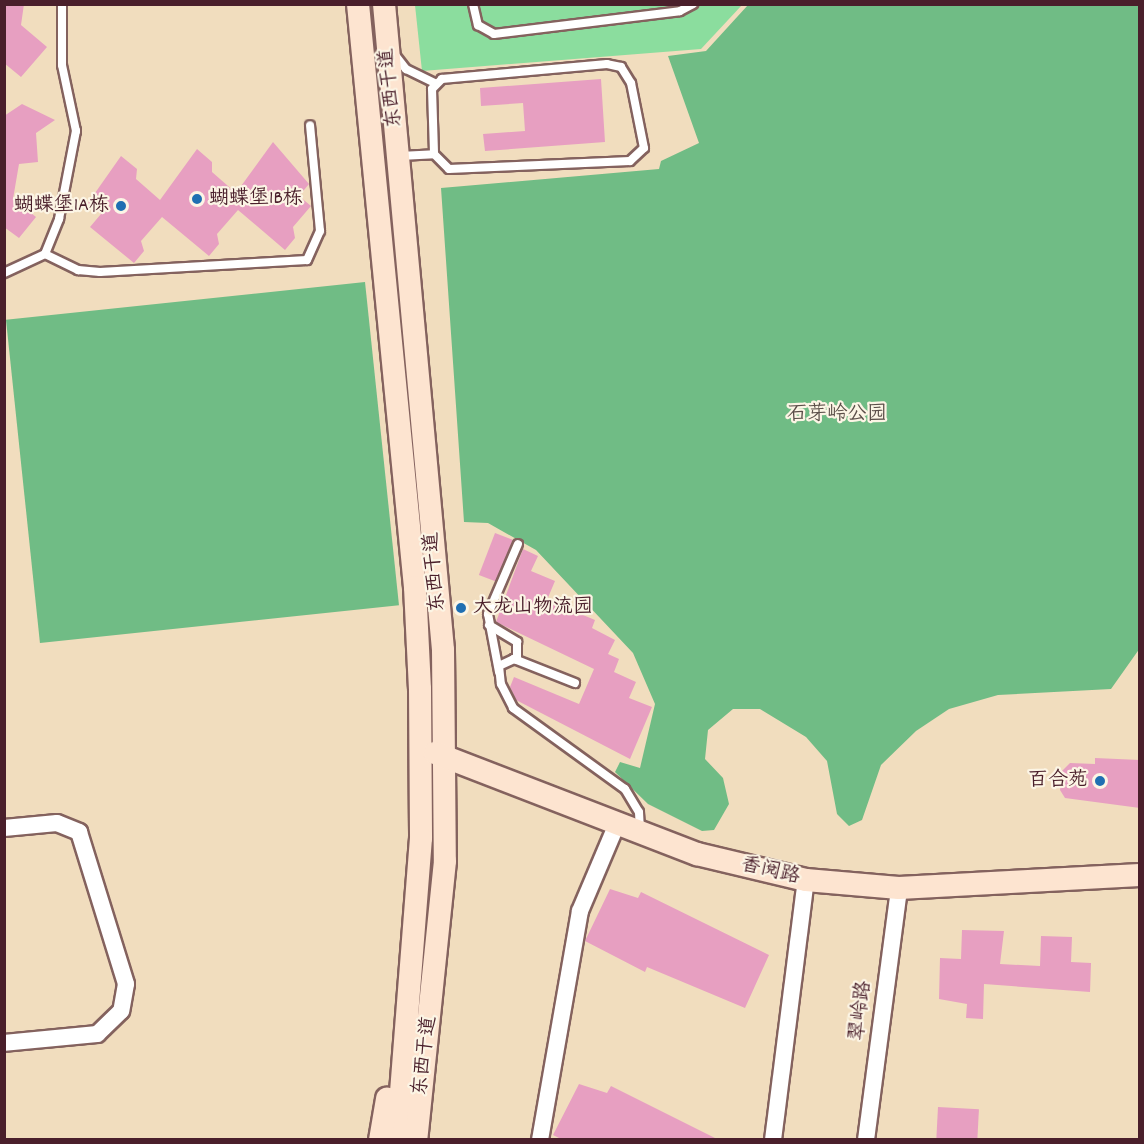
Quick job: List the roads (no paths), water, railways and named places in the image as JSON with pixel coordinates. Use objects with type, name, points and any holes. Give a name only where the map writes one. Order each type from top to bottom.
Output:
[{"type":"main road","name":"东西干道","points":[[358,4],[415,587],[422,748],[415,938],[397,1140]]},
{"type":"main road","name":"东西干道","points":[[384,4],[443,650],[446,757],[439,943],[416,1140]]},
{"type":"main road","name":"香阅路","points":[[422,748],[616,826],[806,880],[899,888],[1140,875]]},
{"type":"main road","points":[[380,1140],[415,938]]},
{"type":"main road","points":[[431,1140],[439,943]]},
{"type":"street","points":[[4,828],[57,823],[79,832],[126,984],[121,1011],[98,1034],[4,1043]]},
{"type":"street","points":[[540,1140],[580,910],[616,826]]},
{"type":"street","points":[[772,1140],[806,880]]},
{"type":"street","name":"翠岭路","points":[[866,1140],[899,888]]},
{"type":"lane","points":[[4,273],[45,254],[59,219],[76,131],[62,65],[62,4]]},
{"type":"lane","points":[[473,4],[478,25],[494,34],[680,11],[693,4]]},
{"type":"lane","points":[[388,46],[406,69],[435,83],[458,74],[614,65],[631,83],[644,147],[630,161],[448,170],[434,154],[435,83]]},
{"type":"lane","points":[[45,254],[78,270],[100,272],[306,260],[320,231],[310,125]]},
{"type":"lane","points":[[399,156],[434,154]]},
{"type":"lane","points":[[518,544],[488,614],[499,673],[513,708],[625,789],[639,812],[640,834]]},
{"type":"lane","points":[[489,625],[517,642],[518,660]]},
{"type":"lane","points":[[499,673],[503,660],[518,660],[575,683]]},
{"type":"place","name":"蝴蝶堡1B栋","points":[[197,199]]},
{"type":"place","name":"蝴蝶堡1A栋","points":[[121,206]]},
{"type":"place","name":"大龙山物流园","points":[[461,608]]},
{"type":"place","name":"百合苑","points":[[1100,781]]},
{"type":"park label","name":"石芽岭公园","points":[[837,415]]}]
